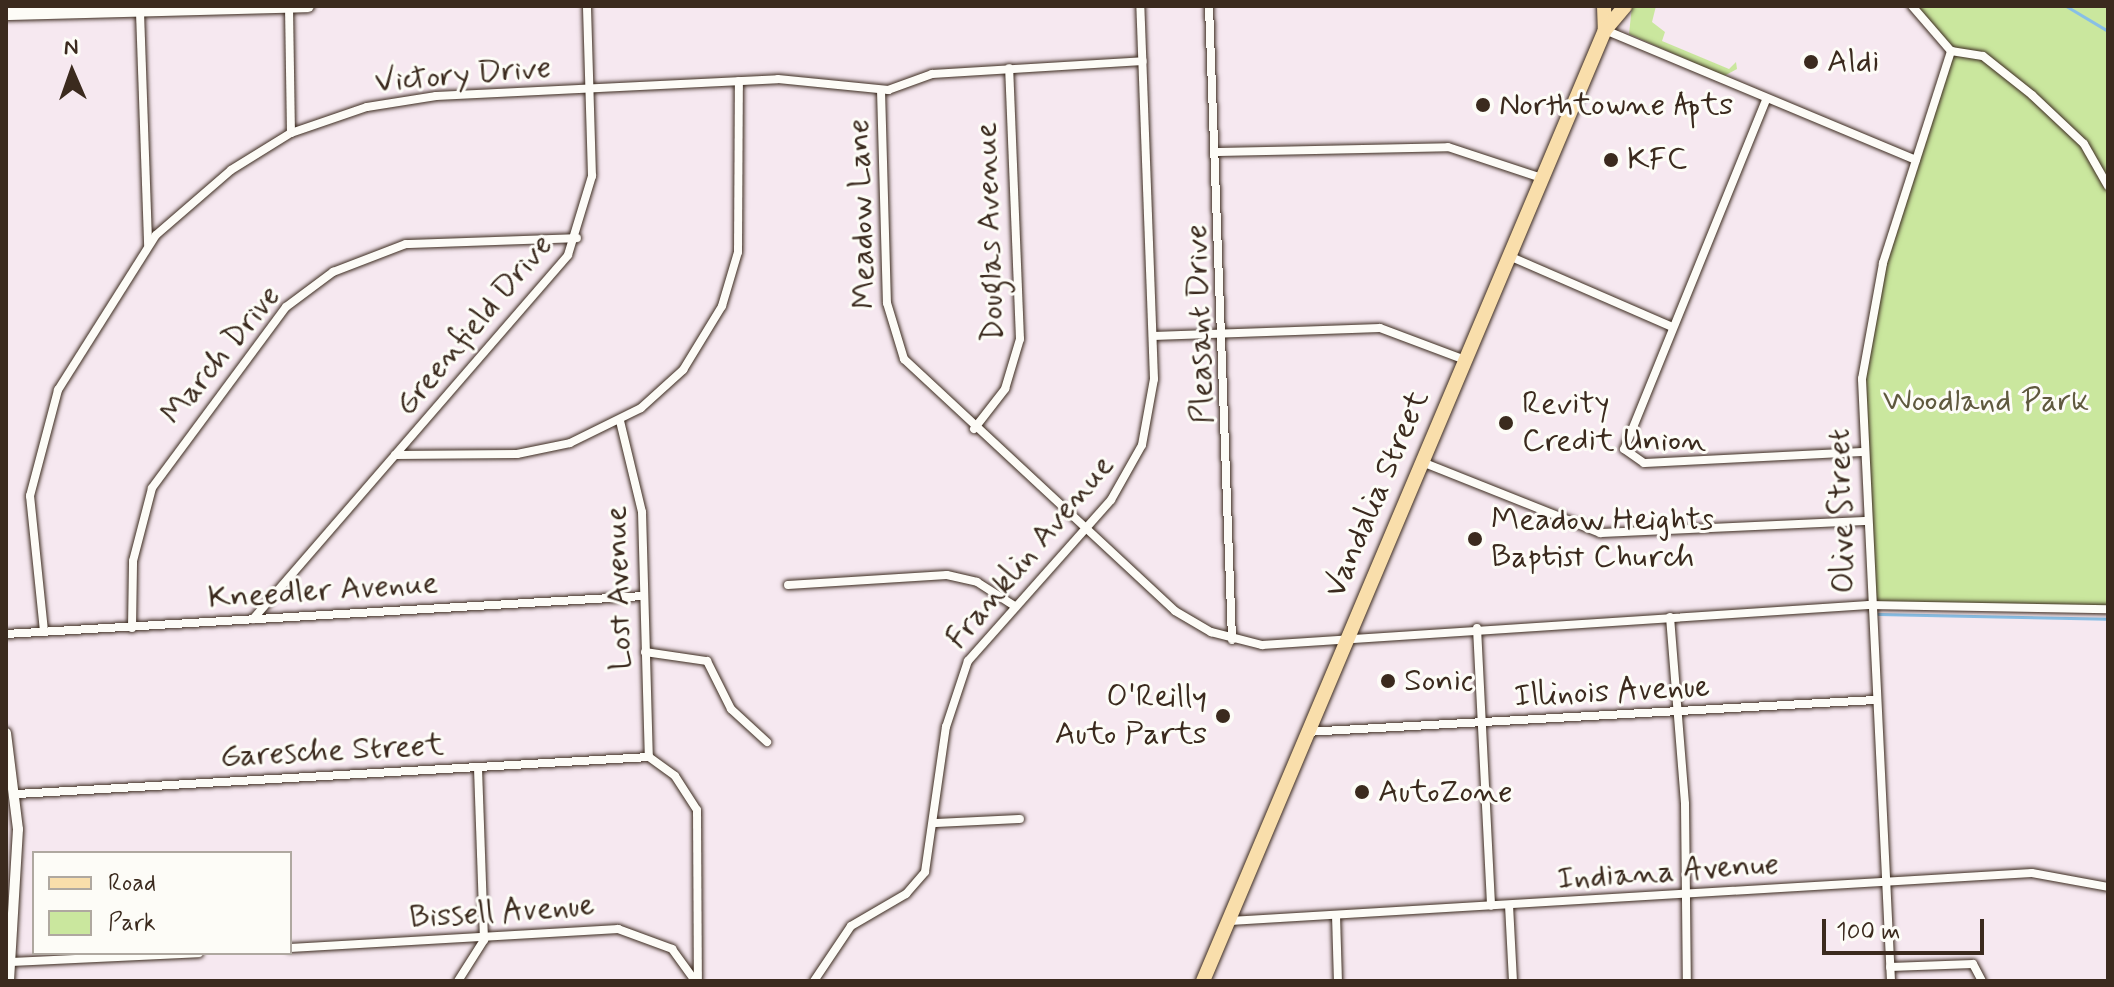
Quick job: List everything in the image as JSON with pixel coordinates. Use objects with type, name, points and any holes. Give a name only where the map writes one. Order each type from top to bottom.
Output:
[{"type":"main road","points":[[6,14],[308,6]]},
{"type":"main road","name":"Vandalia Street","points":[[1604,6],[1605,30]]},
{"type":"main road","name":"Vandalia Street","points":[[1203,981],[1305,733],[1605,30],[1625,6]]},
{"type":"street","name":"Greenfield Drive","points":[[253,619],[555,273],[577,238],[592,176],[592,88],[587,6]]},
{"type":"street","name":"Franklin Avenue","points":[[814,981],[851,926],[917,884],[931,859],[958,685],[981,638],[1084,530],[1123,484],[1142,445],[1153,398],[1153,336],[1140,6]]},
{"type":"street","name":"Pleasant Drive","points":[[1209,6],[1226,333],[1232,640]]},
{"type":"street","points":[[1912,6],[1951,51],[1983,56],[2032,95],[2084,144],[2108,186]]},
{"type":"street","points":[[289,7],[291,133]]},
{"type":"street","points":[[140,12],[148,245]]},
{"type":"street","points":[[1605,30],[1766,100],[1916,160]]},
{"type":"street","name":"Olive Street","points":[[1891,981],[1863,452],[1869,320],[1951,51]]},
{"type":"street","name":"Victory Drive","points":[[44,631],[30,523],[40,441],[67,374],[148,245],[203,191],[291,133],[404,100],[739,81],[807,80],[881,90],[932,74],[1143,61]]},
{"type":"street","name":"Douglas Avenue","points":[[974,429],[1005,389],[1020,339],[1009,68]]},
{"type":"street","points":[[395,455],[542,450],[620,421],[683,370],[731,283],[740,207],[739,81]]},
{"type":"street","name":"Meadow Lane","points":[[881,90],[890,321],[904,359],[974,429],[1175,611],[1232,640],[1262,645],[1347,636],[1869,605],[2108,609]]},
{"type":"street","points":[[1766,100],[1670,326],[1624,449],[1644,463],[1863,452]]},
{"type":"street","points":[[1218,152],[1448,147],[1542,178]]},
{"type":"street","name":"March Drive","points":[[132,628],[136,537],[158,476],[286,307],[333,272],[406,244],[577,238]]},
{"type":"street","points":[[1509,256],[1670,326]]},
{"type":"street","points":[[1153,336],[1380,328],[1465,360]]},
{"type":"street","name":"Lost Avenue","points":[[620,421],[639,485],[649,757]]},
{"type":"street","points":[[1421,462],[1600,533],[1866,521]]},
{"type":"street","points":[[788,585],[947,575],[977,582],[1013,605]]},
{"type":"street","name":"Kneedler Avenue","points":[[6,634],[643,596]]},
{"type":"street","points":[[1670,617],[1679,713],[1687,894],[1687,981]]},
{"type":"street","points":[[1477,628],[1491,906]]},
{"type":"street","points":[[645,652],[707,661],[731,709],[767,742]]},
{"type":"street","name":"Illinois Avenue","points":[[1305,733],[1874,700]]},
{"type":"street","points":[[6,733],[17,794],[9,981]]},
{"type":"street","points":[[649,757],[675,776],[697,810],[696,981]]},
{"type":"street","name":"Garesche Street","points":[[17,794],[649,757]]},
{"type":"street","points":[[458,981],[484,937],[478,767]]},
{"type":"street","points":[[935,823],[1020,819]]},
{"type":"street","name":"Indiana Avenue","points":[[1230,921],[2032,873],[2108,887]]},
{"type":"street","points":[[1509,905],[1513,981]]},
{"type":"street","points":[[1336,915],[1338,981]]},
{"type":"street","name":"Bissell Avenue","points":[[292,948],[632,931],[672,949],[696,981]]},
{"type":"street","points":[[10,962],[157,955]]},
{"type":"street","points":[[1890,967],[1973,964],[1982,981]]},
{"type":"green space","points":[[1632,6],[1656,6],[1652,22],[1665,32],[1662,41],[1729,69],[1736,62],[1737,69],[1724,76],[1629,34]]},
{"type":"green space","name":"Woodland Park","points":[[1913,6],[2108,6],[2108,609],[1869,605],[1862,379],[1876,294],[1950,51]]},
{"type":"waterway","points":[[2066,6],[2108,31]]},
{"type":"waterway","points":[[1878,614],[2108,619]]},
{"type":"place","name":"Aldi","points":[[1811,62]]},
{"type":"place","name":"Northtowne Apts","points":[[1483,105]]},
{"type":"place","name":"KFC","points":[[1611,160]]},
{"type":"place","name":"Revity Credit Union","points":[[1506,423]]},
{"type":"place","name":"Meadow Heights Baptist Church","points":[[1475,539]]},
{"type":"place","name":"Sonic","points":[[1388,681]]},
{"type":"place","name":"O'Reilly Auto Parts","points":[[1223,716]]},
{"type":"place","name":"AutoZone","points":[[1362,792]]}]
